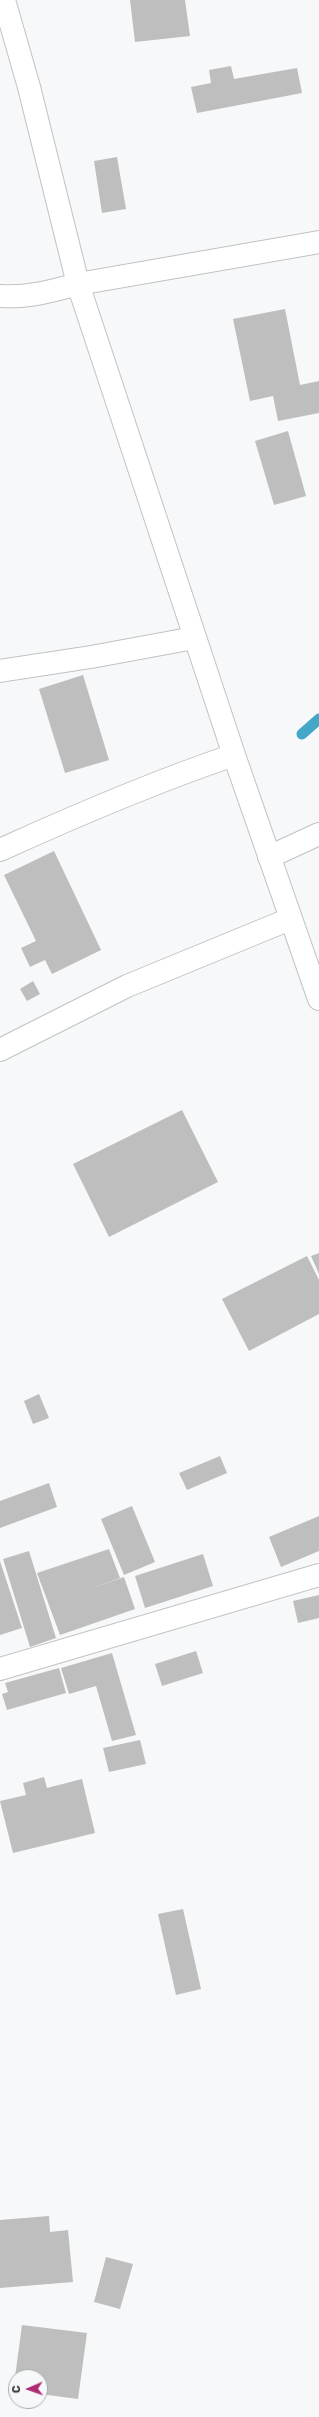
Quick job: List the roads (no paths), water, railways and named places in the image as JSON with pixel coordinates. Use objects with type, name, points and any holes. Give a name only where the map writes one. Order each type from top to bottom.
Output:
[{"type":"street","points":[[4,0],[29,87],[78,284],[194,638],[290,919],[319,999]]},
{"type":"street","points":[[0,296],[17,298],[48,293],[78,284],[319,242]]},
{"type":"street","points":[[0,671],[91,657],[194,638]]},
{"type":"street","points":[[0,850],[69,818],[168,777],[234,755]]},
{"type":"street","points":[[269,857],[319,834]]},
{"type":"street","points":[[0,1050],[127,986],[290,919]]},
{"type":"street","points":[[0,1668],[319,1575]]},
{"type":"waterway","points":[[302,734],[319,719]]}]
